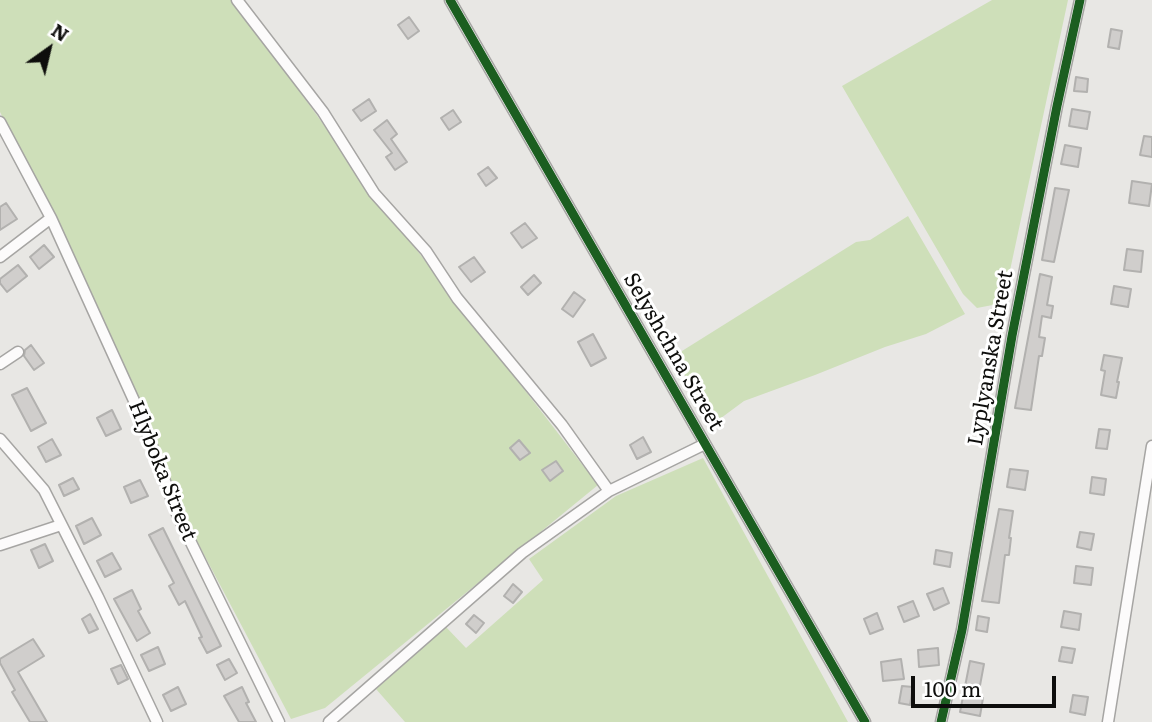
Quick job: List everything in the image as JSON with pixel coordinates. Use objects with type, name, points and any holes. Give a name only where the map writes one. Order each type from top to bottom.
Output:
[{"type":"street","points":[[237,0],[323,113],[374,193],[426,251],[457,298],[562,425],[609,491]]},
{"type":"street","name":"Selyshchna Street","points":[[450,0],[865,722]]},
{"type":"street","name":"Lyplyanska Street","points":[[941,722],[962,630],[1012,336],[1080,0]]},
{"type":"street","points":[[0,122],[51,218],[0,257]]},
{"type":"street","name":"Hlyboka Street","points":[[51,218],[141,416],[177,514],[279,722]]},
{"type":"street","points":[[0,364],[18,352]]},
{"type":"street","points":[[0,439],[44,490],[157,722]]},
{"type":"street","name":"Selyshchna Street","points":[[329,722],[522,553],[609,491],[705,444]]},
{"type":"street","points":[[1108,722],[1152,446]]},
{"type":"street","points":[[0,545],[61,525]]},
{"type":"green space","points":[[0,0],[234,0],[372,192],[598,485],[325,708],[291,719],[183,515],[127,374],[0,112]]},
{"type":"green space","points":[[992,0],[1068,0],[1003,303],[977,308],[963,294],[842,86]]},
{"type":"green space","points":[[908,216],[965,314],[926,334],[744,401],[713,424],[674,356],[856,242],[870,240]]},
{"type":"green space","points":[[703,458],[848,722],[405,722],[376,689],[446,627],[466,648],[543,580],[529,559],[616,496]]},
{"type":"building","points":[[409,17],[419,31],[408,39],[398,25]]},
{"type":"building","points":[[1111,29],[1122,31],[1119,49],[1108,47]]},
{"type":"building","points":[[1076,77],[1088,79],[1087,92],[1074,91]]},
{"type":"building","points":[[369,99],[376,111],[361,121],[353,110]]},
{"type":"building","points":[[1072,109],[1090,112],[1087,129],[1069,126]]},
{"type":"building","points":[[453,110],[461,122],[449,130],[441,118]]},
{"type":"building","points":[[387,120],[397,134],[391,139],[407,162],[395,170],[386,157],[392,153],[374,130]]},
{"type":"building","points":[[1144,136],[1152,137],[1152,157],[1140,155]]},
{"type":"building","points":[[1065,145],[1081,148],[1078,167],[1061,164]]},
{"type":"building","points":[[488,167],[497,178],[486,186],[478,174]]},
{"type":"building","points":[[1132,181],[1152,184],[1149,206],[1129,203]]},
{"type":"building","points":[[1055,188],[1069,190],[1054,262],[1042,260]]},
{"type":"building","points":[[6,203],[17,219],[0,230],[0,207]]},
{"type":"building","points":[[525,223],[537,238],[522,248],[511,233]]},
{"type":"building","points":[[44,245],[54,257],[39,269],[30,257]]},
{"type":"building","points":[[1127,249],[1143,251],[1141,272],[1124,270]]},
{"type":"building","points":[[474,257],[485,272],[471,282],[459,267]]},
{"type":"building","points":[[18,265],[27,276],[7,292],[0,279]]},
{"type":"building","points":[[1040,274],[1052,277],[1047,305],[1053,306],[1051,318],[1042,316],[1039,337],[1045,338],[1042,356],[1039,356],[1031,410],[1015,408]]},
{"type":"building","points":[[534,275],[541,283],[528,295],[521,287]]},
{"type":"building","points":[[1114,286],[1131,289],[1128,307],[1111,304]]},
{"type":"building","points":[[574,292],[585,300],[573,317],[562,309]]},
{"type":"building","points":[[593,334],[606,358],[591,366],[578,342]]},
{"type":"building","points":[[31,345],[44,363],[34,370],[24,356],[25,350]]},
{"type":"building","points":[[1104,355],[1122,358],[1116,398],[1101,395],[1105,371],[1101,370]]},
{"type":"building","points":[[27,388],[46,423],[31,431],[12,395]]},
{"type":"building","points":[[112,410],[121,429],[106,436],[97,418]]},
{"type":"building","points":[[1099,429],[1110,430],[1107,449],[1096,448]]},
{"type":"building","points":[[643,437],[651,452],[637,459],[630,445]]},
{"type":"building","points":[[52,439],[61,455],[46,462],[38,447]]},
{"type":"building","points":[[519,440],[530,453],[520,460],[510,448]]},
{"type":"building","points":[[556,461],[563,471],[550,481],[542,470]]},
{"type":"building","points":[[1010,469],[1028,471],[1025,490],[1007,487]]},
{"type":"building","points":[[1092,477],[1106,479],[1104,495],[1090,493]]},
{"type":"building","points":[[73,478],[79,489],[64,496],[59,485]]},
{"type":"building","points":[[140,480],[148,496],[131,503],[124,487]]},
{"type":"building","points":[[999,509],[1013,511],[1009,555],[1005,555],[999,603],[982,601]]},
{"type":"building","points":[[92,518],[101,535],[84,544],[76,526]]},
{"type":"building","points":[[163,528],[221,646],[207,653],[185,601],[179,605],[169,586],[174,583],[149,535]]},
{"type":"building","points":[[1080,532],[1094,534],[1091,550],[1077,547]]},
{"type":"building","points":[[45,544],[53,561],[39,568],[31,550]]},
{"type":"building","points":[[936,550],[952,553],[950,567],[934,564]]},
{"type":"building","points":[[112,553],[121,569],[105,577],[97,561]]},
{"type":"building","points":[[1076,566],[1093,568],[1091,585],[1074,583]]},
{"type":"building","points":[[513,584],[522,592],[513,603],[504,596]]},
{"type":"building","points":[[943,588],[949,603],[934,610],[927,594]]},
{"type":"building","points":[[132,590],[141,609],[138,611],[150,633],[137,641],[114,599]]},
{"type":"building","points":[[913,601],[919,616],[904,622],[898,607]]},
{"type":"building","points":[[1064,611],[1081,614],[1079,630],[1061,627]]},
{"type":"building","points":[[877,613],[883,629],[870,634],[864,619]]},
{"type":"building","points":[[90,614],[98,629],[89,633],[82,619]]},
{"type":"building","points":[[474,615],[484,623],[476,633],[466,624]]},
{"type":"building","points":[[978,616],[989,618],[987,632],[976,630]]},
{"type":"building","points":[[33,639],[44,656],[18,672],[47,722],[30,722],[12,692],[15,690],[0,663],[0,659]]},
{"type":"building","points":[[158,647],[165,664],[149,671],[141,655]]},
{"type":"building","points":[[1062,647],[1075,649],[1072,663],[1059,661]]},
{"type":"building","points":[[938,648],[939,665],[919,667],[918,650]]},
{"type":"building","points":[[229,659],[237,673],[225,680],[217,665]]},
{"type":"building","points":[[901,659],[904,679],[883,681],[881,662]]},
{"type":"building","points":[[970,661],[984,664],[978,696],[983,698],[980,716],[960,712]]},
{"type":"building","points":[[121,665],[128,679],[118,684],[111,669]]},
{"type":"building","points":[[902,686],[913,687],[910,705],[899,703]]},
{"type":"building","points":[[178,687],[186,704],[171,711],[163,695]]},
{"type":"building","points":[[242,687],[249,702],[246,703],[256,722],[239,722],[224,696]]},
{"type":"building","points":[[1073,695],[1088,697],[1085,715],[1070,712]]},
{"type":"cycle path","points":[[450,0],[865,722]]},
{"type":"cycle path","points":[[941,722],[962,630],[1012,336],[1080,0]]}]
